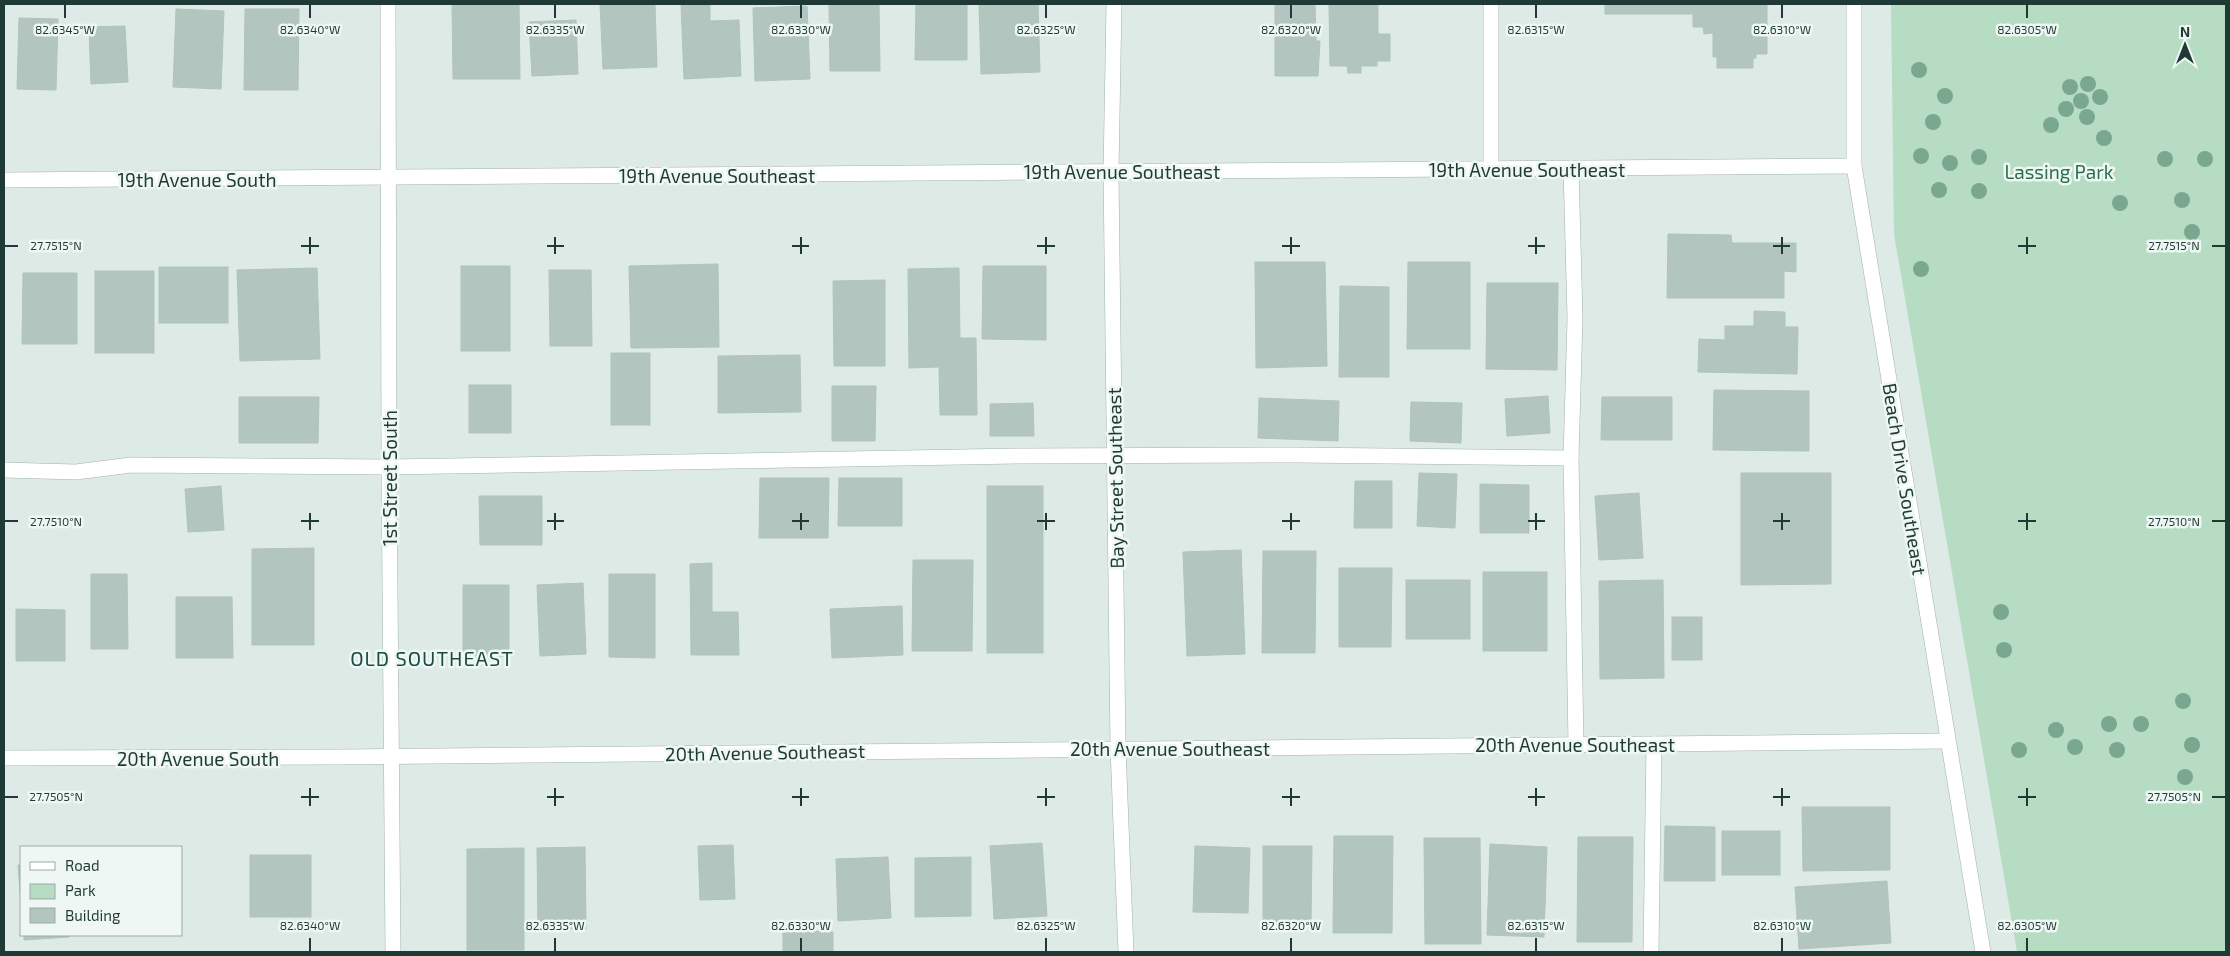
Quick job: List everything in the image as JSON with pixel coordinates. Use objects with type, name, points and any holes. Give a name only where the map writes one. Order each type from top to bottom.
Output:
[{"type":"street","name":"1st Street South","points":[[388,4],[390,177],[388,467],[393,952]]},
{"type":"street","name":"Bay Street Southeast","points":[[1114,4],[1111,172],[1114,456],[1118,748],[1126,952]]},
{"type":"street","points":[[1490,4],[1491,169]]},
{"type":"street","name":"Beach Drive Southeast","points":[[1854,4],[1854,166],[1983,952]]},
{"type":"street","name":"19th Avenue Southeast","points":[[390,177],[1854,166]]},
{"type":"street","points":[[1571,168],[1575,318],[1571,458],[1576,744]]},
{"type":"street","name":"19th Avenue South","points":[[4,180],[390,177]]},
{"type":"street","points":[[4,470],[76,472],[130,465],[388,467],[1114,456],[1296,455],[1571,458]]},
{"type":"street","name":"20th Avenue Southeast","points":[[392,756],[1947,741]]},
{"type":"street","points":[[1651,952],[1654,744]]},
{"type":"street","name":"20th Avenue South","points":[[4,758],[392,756]]},
{"type":"green space","name":"Lassing Park","points":[[1891,4],[2226,4],[2226,952],[2017,952],[1894,234]]},
{"type":"building","points":[[452,4],[519,4],[520,79],[453,79]]},
{"type":"building","points":[[600,4],[655,4],[657,67],[603,69]]},
{"type":"building","points":[[681,4],[710,4],[710,21],[739,20],[741,76],[684,79]]},
{"type":"building","points":[[829,4],[879,4],[880,71],[830,71]]},
{"type":"building","points":[[916,4],[967,4],[967,60],[915,60]]},
{"type":"building","points":[[979,4],[1038,4],[1040,72],[981,74]]},
{"type":"building","points":[[1275,4],[1315,4],[1316,41],[1320,41],[1318,76],[1275,76]]},
{"type":"building","points":[[1329,4],[1378,4],[1378,34],[1390,34],[1390,61],[1377,61],[1377,66],[1361,66],[1361,73],[1348,73],[1347,66],[1330,66]]},
{"type":"building","points":[[1605,4],[1767,4],[1767,54],[1756,54],[1756,58],[1753,58],[1753,68],[1717,68],[1717,57],[1713,57],[1713,33],[1704,34],[1703,27],[1693,27],[1693,14],[1605,14]]},
{"type":"building","points":[[807,6],[810,79],[755,81],[753,8]]},
{"type":"building","points":[[176,9],[224,11],[221,89],[173,87]]},
{"type":"building","points":[[245,9],[299,9],[298,90],[244,90]]},
{"type":"building","points":[[19,18],[58,19],[56,90],[17,89]]},
{"type":"building","points":[[576,20],[578,74],[532,76],[529,22]]},
{"type":"building","points":[[125,26],[128,82],[91,84],[89,27]]},
{"type":"building","points":[[1668,234],[1731,235],[1732,243],[1796,243],[1796,272],[1784,271],[1784,298],[1667,298]]},
{"type":"building","points":[[1255,262],[1325,262],[1327,366],[1256,368]]},
{"type":"building","points":[[1408,262],[1470,262],[1470,349],[1407,349]]},
{"type":"building","points":[[718,264],[719,347],[631,348],[629,266]]},
{"type":"building","points":[[461,266],[510,266],[510,351],[461,351]]},
{"type":"building","points":[[983,266],[1046,266],[1046,340],[982,339]]},
{"type":"building","points":[[159,267],[228,267],[228,323],[159,323]]},
{"type":"building","points":[[317,268],[320,359],[240,361],[237,270]]},
{"type":"building","points":[[959,268],[960,338],[976,338],[977,415],[940,415],[939,367],[909,368],[908,269]]},
{"type":"building","points":[[549,270],[591,270],[592,346],[550,346]]},
{"type":"building","points":[[95,271],[154,271],[154,353],[95,353]]},
{"type":"building","points":[[23,273],[77,273],[77,344],[22,344]]},
{"type":"building","points":[[885,280],[885,366],[834,366],[833,281]]},
{"type":"building","points":[[1487,283],[1558,283],[1557,370],[1486,369]]},
{"type":"building","points":[[1340,286],[1389,287],[1389,377],[1339,377]]},
{"type":"building","points":[[1754,311],[1785,312],[1785,327],[1798,327],[1797,374],[1698,372],[1699,339],[1725,340],[1725,326],[1754,326]]},
{"type":"building","points":[[611,353],[650,353],[650,425],[611,425]]},
{"type":"building","points":[[800,355],[801,412],[718,413],[718,356]]},
{"type":"building","points":[[469,385],[511,385],[511,433],[469,433]]},
{"type":"building","points":[[832,386],[876,386],[875,441],[832,441]]},
{"type":"building","points":[[1714,390],[1809,391],[1809,451],[1713,450]]},
{"type":"building","points":[[1548,396],[1550,433],[1507,436],[1505,399]]},
{"type":"building","points":[[239,397],[319,397],[318,443],[239,443]]},
{"type":"building","points":[[1602,397],[1672,397],[1672,440],[1601,440]]},
{"type":"building","points":[[1259,398],[1339,401],[1338,441],[1258,438]]},
{"type":"building","points":[[1411,402],[1462,403],[1461,443],[1410,441]]},
{"type":"building","points":[[1033,403],[1034,436],[990,436],[990,404]]},
{"type":"building","points":[[1419,473],[1457,474],[1455,528],[1417,526]]},
{"type":"building","points":[[1741,473],[1831,473],[1831,584],[1741,585]]},
{"type":"building","points":[[760,478],[829,478],[828,538],[759,538]]},
{"type":"building","points":[[839,478],[902,478],[902,526],[838,526]]},
{"type":"building","points":[[1355,481],[1392,481],[1392,528],[1354,528]]},
{"type":"building","points":[[1480,484],[1529,485],[1529,533],[1480,533]]},
{"type":"building","points":[[221,486],[224,530],[188,532],[185,489]]},
{"type":"building","points":[[987,486],[1043,486],[1043,653],[987,653]]},
{"type":"building","points":[[1639,493],[1643,558],[1599,560],[1595,496]]},
{"type":"building","points":[[479,496],[542,496],[542,545],[480,545]]},
{"type":"building","points":[[314,548],[314,645],[252,645],[252,549]]},
{"type":"building","points":[[1241,550],[1245,654],[1187,656],[1183,552]]},
{"type":"building","points":[[1263,551],[1316,551],[1315,653],[1262,653]]},
{"type":"building","points":[[913,560],[973,560],[972,651],[912,651]]},
{"type":"building","points":[[712,563],[712,612],[738,612],[739,655],[691,655],[690,564]]},
{"type":"building","points":[[1339,568],[1392,568],[1391,647],[1339,647]]},
{"type":"building","points":[[1483,572],[1547,572],[1547,651],[1483,651]]},
{"type":"building","points":[[91,574],[127,574],[128,649],[91,649]]},
{"type":"building","points":[[609,574],[655,574],[655,658],[609,657]]},
{"type":"building","points":[[1406,580],[1470,580],[1470,639],[1406,639]]},
{"type":"building","points":[[1663,580],[1664,678],[1600,679],[1599,581]]},
{"type":"building","points":[[583,583],[586,654],[540,656],[537,585]]},
{"type":"building","points":[[463,585],[509,585],[509,656],[463,656]]},
{"type":"building","points":[[176,597],[232,597],[233,658],[176,658]]},
{"type":"building","points":[[902,606],[903,655],[832,658],[830,609]]},
{"type":"building","points":[[16,609],[65,610],[65,661],[16,661]]},
{"type":"building","points":[[1672,617],[1702,617],[1702,660],[1672,660]]},
{"type":"building","points":[[1802,807],[1890,807],[1890,870],[1803,871]]},
{"type":"building","points":[[1665,826],[1715,827],[1715,881],[1664,881]]},
{"type":"building","points":[[1722,831],[1780,831],[1780,875],[1722,875]]},
{"type":"building","points":[[1334,836],[1393,836],[1392,933],[1333,933]]},
{"type":"building","points":[[1578,837],[1633,837],[1632,942],[1577,942]]},
{"type":"building","points":[[1424,838],[1480,838],[1481,944],[1425,944]]},
{"type":"building","points":[[1042,843],[1047,916],[994,919],[990,846]]},
{"type":"building","points":[[1490,844],[1547,847],[1544,937],[1487,935]]},
{"type":"building","points":[[733,845],[735,899],[700,900],[698,846]]},
{"type":"building","points":[[1195,846],[1250,848],[1248,913],[1193,912]]},
{"type":"building","points":[[1263,846],[1312,846],[1311,922],[1263,922]]},
{"type":"building","points":[[585,847],[586,929],[538,929],[537,848]]},
{"type":"building","points":[[524,848],[524,950],[467,950],[467,849]]},
{"type":"building","points":[[250,855],[311,855],[311,917],[250,917]]},
{"type":"building","points":[[888,857],[891,918],[838,921],[836,859]]},
{"type":"building","points":[[971,857],[971,916],[915,917],[915,858]]},
{"type":"building","points":[[18,865],[20,865],[20,891]]},
{"type":"building","points":[[1887,881],[1891,943],[1799,949],[1795,887]]},
{"type":"building","points":[[783,930],[833,932],[833,952],[783,952]]},
{"type":"building","points":[[24,936],[69,936],[69,937],[24,940]]},
{"type":"district","name":"OLD SOUTHEAST","points":[[432,658]]}]
